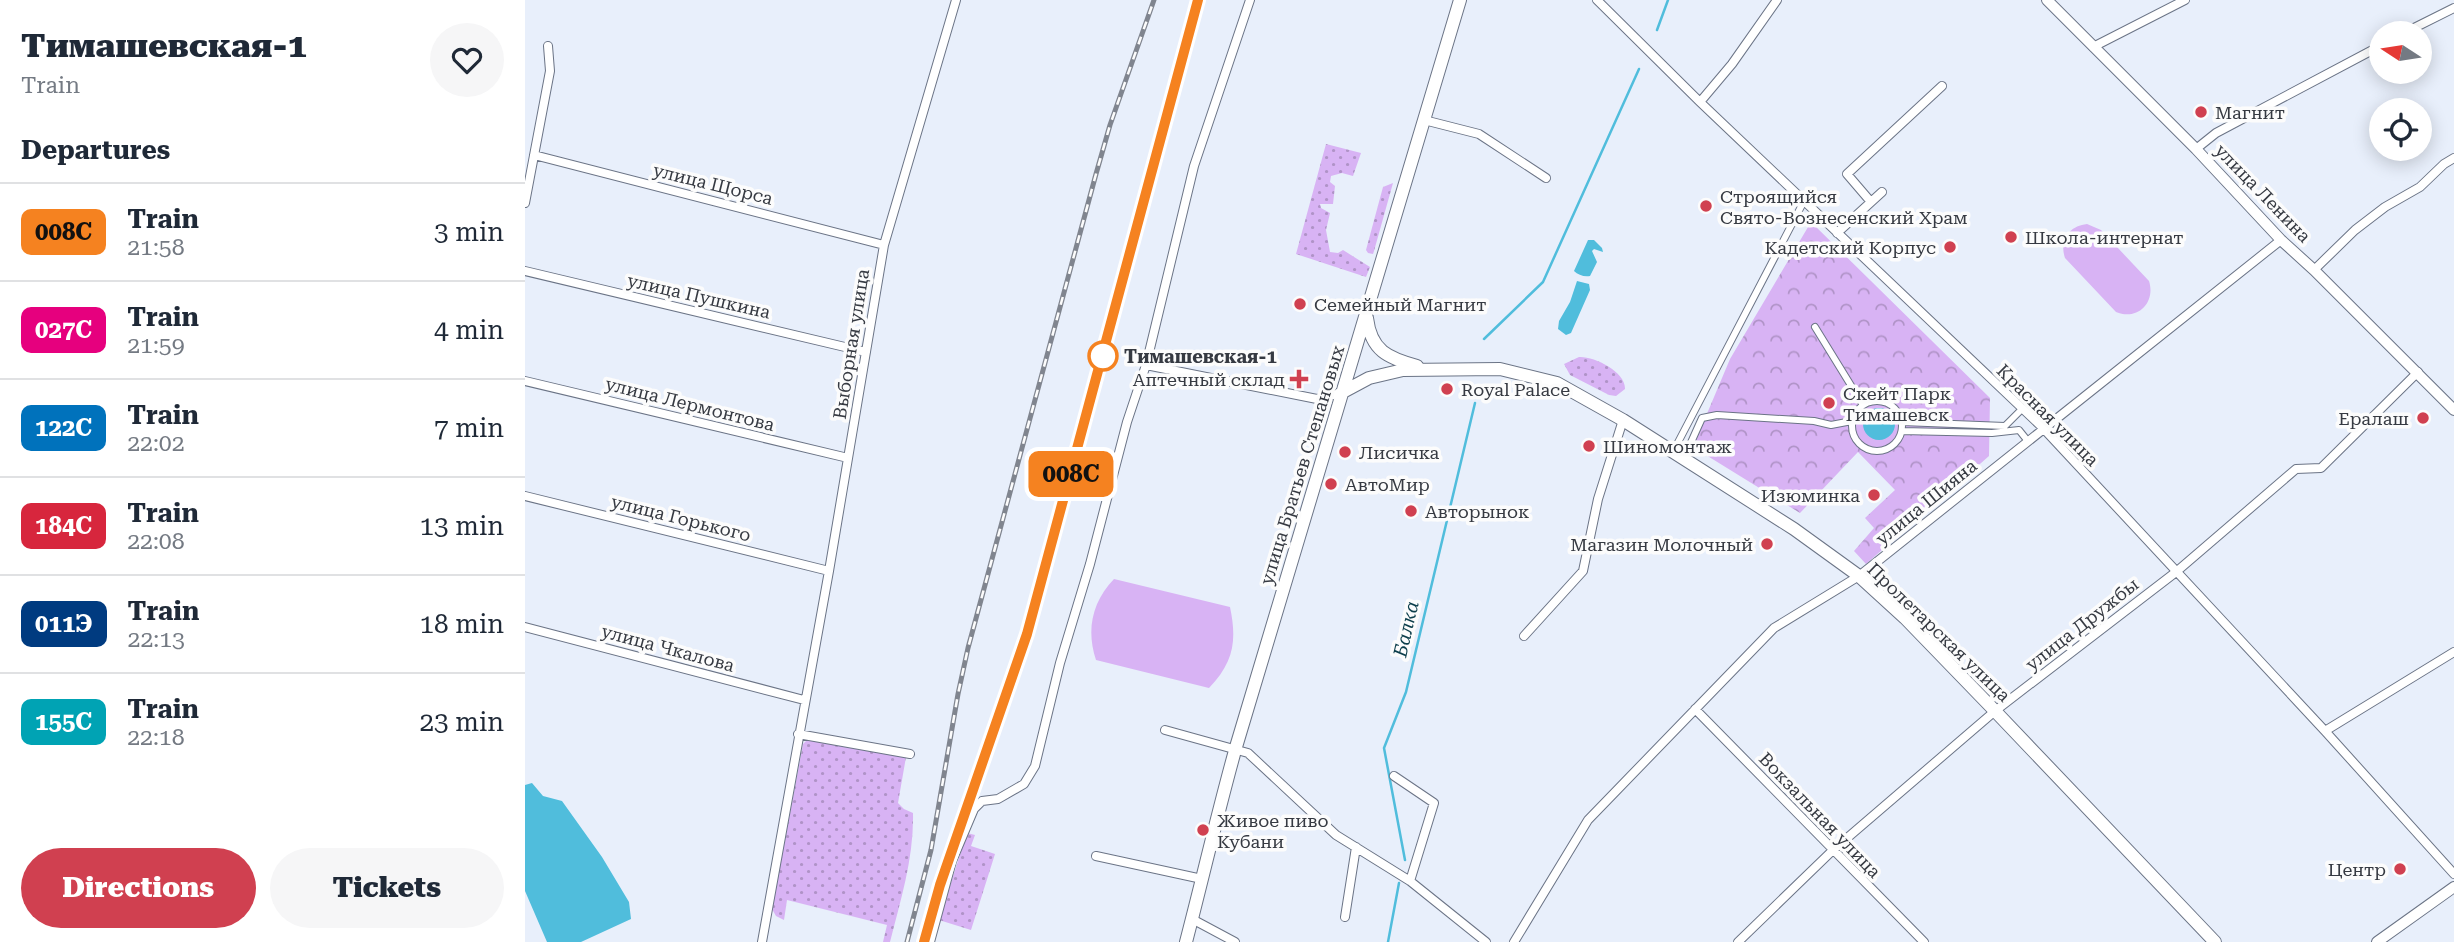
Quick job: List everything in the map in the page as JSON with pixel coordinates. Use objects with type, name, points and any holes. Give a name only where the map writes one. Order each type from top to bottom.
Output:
[{"type":"main road","name":"улица Братьев Степановых","points":[[1186,942],[1236,749],[1460,0]]},
{"type":"main road","name":"улица Ленина","points":[[2047,0],[2196,149],[2281,240],[2454,410]]},
{"type":"main road","points":[[1366,316],[1368,332],[1380,351],[1396,360],[1428,369]]},
{"type":"main road","name":"Пролетарская улица","points":[[1341,393],[1369,378],[1403,370],[1500,369],[1538,377],[1576,392],[1623,419],[1794,529],[1859,576],[1905,618],[2215,942]]},
{"type":"main road","points":[[2377,942],[2454,887]]},
{"type":"street","name":"Выборная улица","points":[[762,942],[884,245],[955,0]]},
{"type":"street","points":[[930,942],[953,862],[974,808],[982,801],[998,799],[1024,784],[1035,766],[1060,663],[1090,564],[1127,422],[1146,365],[1194,166],[1250,0]]},
{"type":"street","name":"Красная улица","points":[[1597,0],[1700,102],[2043,428],[2454,874]]},
{"type":"street","points":[[1700,102],[1733,64],[1777,0]]},
{"type":"street","points":[[2093,47],[2185,0]]},
{"type":"street","points":[[2428,21],[2454,8]]},
{"type":"street","points":[[525,203],[550,71],[548,46]]},
{"type":"street","points":[[2196,149],[2216,133],[2369,52]]},
{"type":"street","points":[[1871,202],[1847,174],[1942,86]]},
{"type":"street","points":[[1425,120],[1479,134],[1546,178]]},
{"type":"street","name":"улица Щорса","points":[[534,155],[884,245]]},
{"type":"street","points":[[2314,270],[2355,230],[2385,207],[2420,187],[2454,158]]},
{"type":"street","points":[[1837,233],[1882,192]]},
{"type":"street","points":[[1679,455],[1804,201]]},
{"type":"street","name":"улица Шияна","points":[[1514,942],[1588,820],[1775,628],[1859,576],[2281,240]]},
{"type":"street","name":"улица Пушкина","points":[[525,271],[866,352]]},
{"type":"street","points":[[1815,327],[1863,405]]},
{"type":"street","name":"Пролетарская улица","points":[[1146,365],[1317,399],[1341,393]]},
{"type":"street","name":"улица Дружбы","points":[[1738,942],[1832,851],[1995,711],[2176,572],[2297,469],[2321,468],[2418,372]]},
{"type":"street","name":"улица Лермонтова","points":[[525,381],[848,458]]},
{"type":"street","points":[[1882,401],[1894,407],[1902,422],[1902,431],[1896,443],[1885,451],[1871,451],[1859,445],[1852,434],[1851,421],[1863,405],[1882,401]]},
{"type":"street","points":[[1902,422],[2005,426],[2022,409]]},
{"type":"street","points":[[1679,455],[1702,418],[1717,415],[1814,421],[1831,425],[1851,421]]},
{"type":"street","points":[[1524,636],[1583,571],[1598,499],[1623,419]]},
{"type":"street","points":[[1902,431],[1992,433],[2019,430],[2027,440]]},
{"type":"street","name":"улица Горького","points":[[525,496],[828,571]]},
{"type":"street","name":"улица Чкалова","points":[[525,627],[804,700]]},
{"type":"street","points":[[2325,731],[2454,652]]},
{"type":"street","name":"Вокзальная улица","points":[[1695,709],[1924,942]]},
{"type":"street","points":[[1165,730],[1248,753],[1336,835],[1410,881],[1486,942]]},
{"type":"street","points":[[798,734],[910,754]]},
{"type":"street","points":[[1394,776],[1434,803],[1410,881]]},
{"type":"street","points":[[1346,917],[1356,847]]},
{"type":"street","points":[[1096,856],[1202,879]]},
{"type":"street","points":[[1192,919],[1235,942]]},
{"type":"green space","points":[[1326,144],[1361,153],[1353,176],[1342,173],[1331,176],[1330,182],[1335,186],[1333,204],[1320,204],[1321,208],[1330,213],[1326,230],[1330,252],[1338,253],[1343,250],[1370,267],[1366,277],[1296,254]]},
{"type":"green space","points":[[1393,183],[1373,254],[1368,253],[1366,250],[1383,187]]},
{"type":"green space","points":[[1811,222],[1990,398],[1989,456],[1866,564],[1854,551],[1874,528],[1865,518],[1895,490],[1858,452],[1800,513],[1693,447],[1730,359]]},
{"type":"green space","points":[[2087,224],[2101,230],[2149,281],[2150,296],[2138,312],[2116,312],[2065,258],[2063,245],[2067,235],[2075,228]]},
{"type":"green space","points":[[1579,357],[1593,359],[1608,366],[1620,377],[1625,389],[1616,396],[1609,395],[1570,375],[1564,364]]},
{"type":"green space","points":[[1114,579],[1230,607],[1233,630],[1231,650],[1224,669],[1209,688],[1096,660],[1091,638],[1093,617],[1101,597]]},
{"type":"green space","points":[[808,739],[906,757],[898,803],[913,813],[913,829],[906,878],[890,942],[883,942],[887,925],[787,900],[784,920],[776,916],[772,909],[803,744]]},
{"type":"green space","points":[[967,833],[975,835],[971,846],[995,854],[971,930],[939,920]]},
{"type":"water","points":[[1588,240],[1594,240],[1603,252],[1594,249],[1592,251],[1597,262],[1590,276],[1579,275],[1574,271]]},
{"type":"water","points":[[1577,281],[1589,284],[1590,290],[1571,333],[1566,335],[1558,329],[1559,321],[1570,302]]},
{"type":"water","points":[[1879,408],[1890,413],[1895,424],[1890,435],[1879,440],[1868,435],[1863,424],[1868,413]]},
{"type":"water","points":[[532,783],[543,796],[562,801],[602,857],[629,902],[631,919],[581,942],[547,942],[525,891],[525,785]]},
{"type":"waterway","name":"Балка","points":[[1657,30],[1668,0]]},
{"type":"waterway","name":"Балка","points":[[1484,339],[1543,282],[1639,69]]},
{"type":"waterway","name":"Балка","points":[[1405,860],[1384,748],[1406,692],[1475,403]]},
{"type":"waterway","name":"Балка","points":[[1388,942],[1399,883]]},
{"type":"railway","points":[[907,942],[931,850],[968,648],[1110,125],[1154,0]]},
{"type":"railway","points":[[924,942],[1027,634],[1198,0]]},
{"type":"train","name":"008С","points":[[924,942],[940,885],[1027,634],[1198,0]]},
{"type":"place","name":"Магнит","points":[[2201,112]]},
{"type":"place","name":"Строящийся Свято-Вознесенский Храм","points":[[1706,206]]},
{"type":"place","name":"Школа-интернат","points":[[2011,237]]},
{"type":"place","name":"Кадетский Корпус","points":[[1950,247]]},
{"type":"place","name":"Семейный Магнит","points":[[1300,304]]},
{"type":"place","name":"Тимашевская-1","points":[[1103,356]]},
{"type":"place","name":"Аптечный склад","points":[[1299,379]]},
{"type":"place","name":"Royal Palace","points":[[1447,389]]},
{"type":"place","name":"Скейт Парк Тимашевск","points":[[1829,403]]},
{"type":"place","name":"Ералаш","points":[[2423,418]]},
{"type":"place","name":"Шиномонтаж","points":[[1589,446]]},
{"type":"place","name":"Лисичка","points":[[1345,452]]},
{"type":"place","name":"АвтоМир","points":[[1331,484]]},
{"type":"place","name":"Изюминка","points":[[1874,495]]},
{"type":"place","name":"Авторынок","points":[[1411,511]]},
{"type":"place","name":"Магазин Молочный","points":[[1767,544]]},
{"type":"place","name":"Живое пиво Кубани","points":[[1203,830]]},
{"type":"place","name":"Центр","points":[[2400,869]]}]
